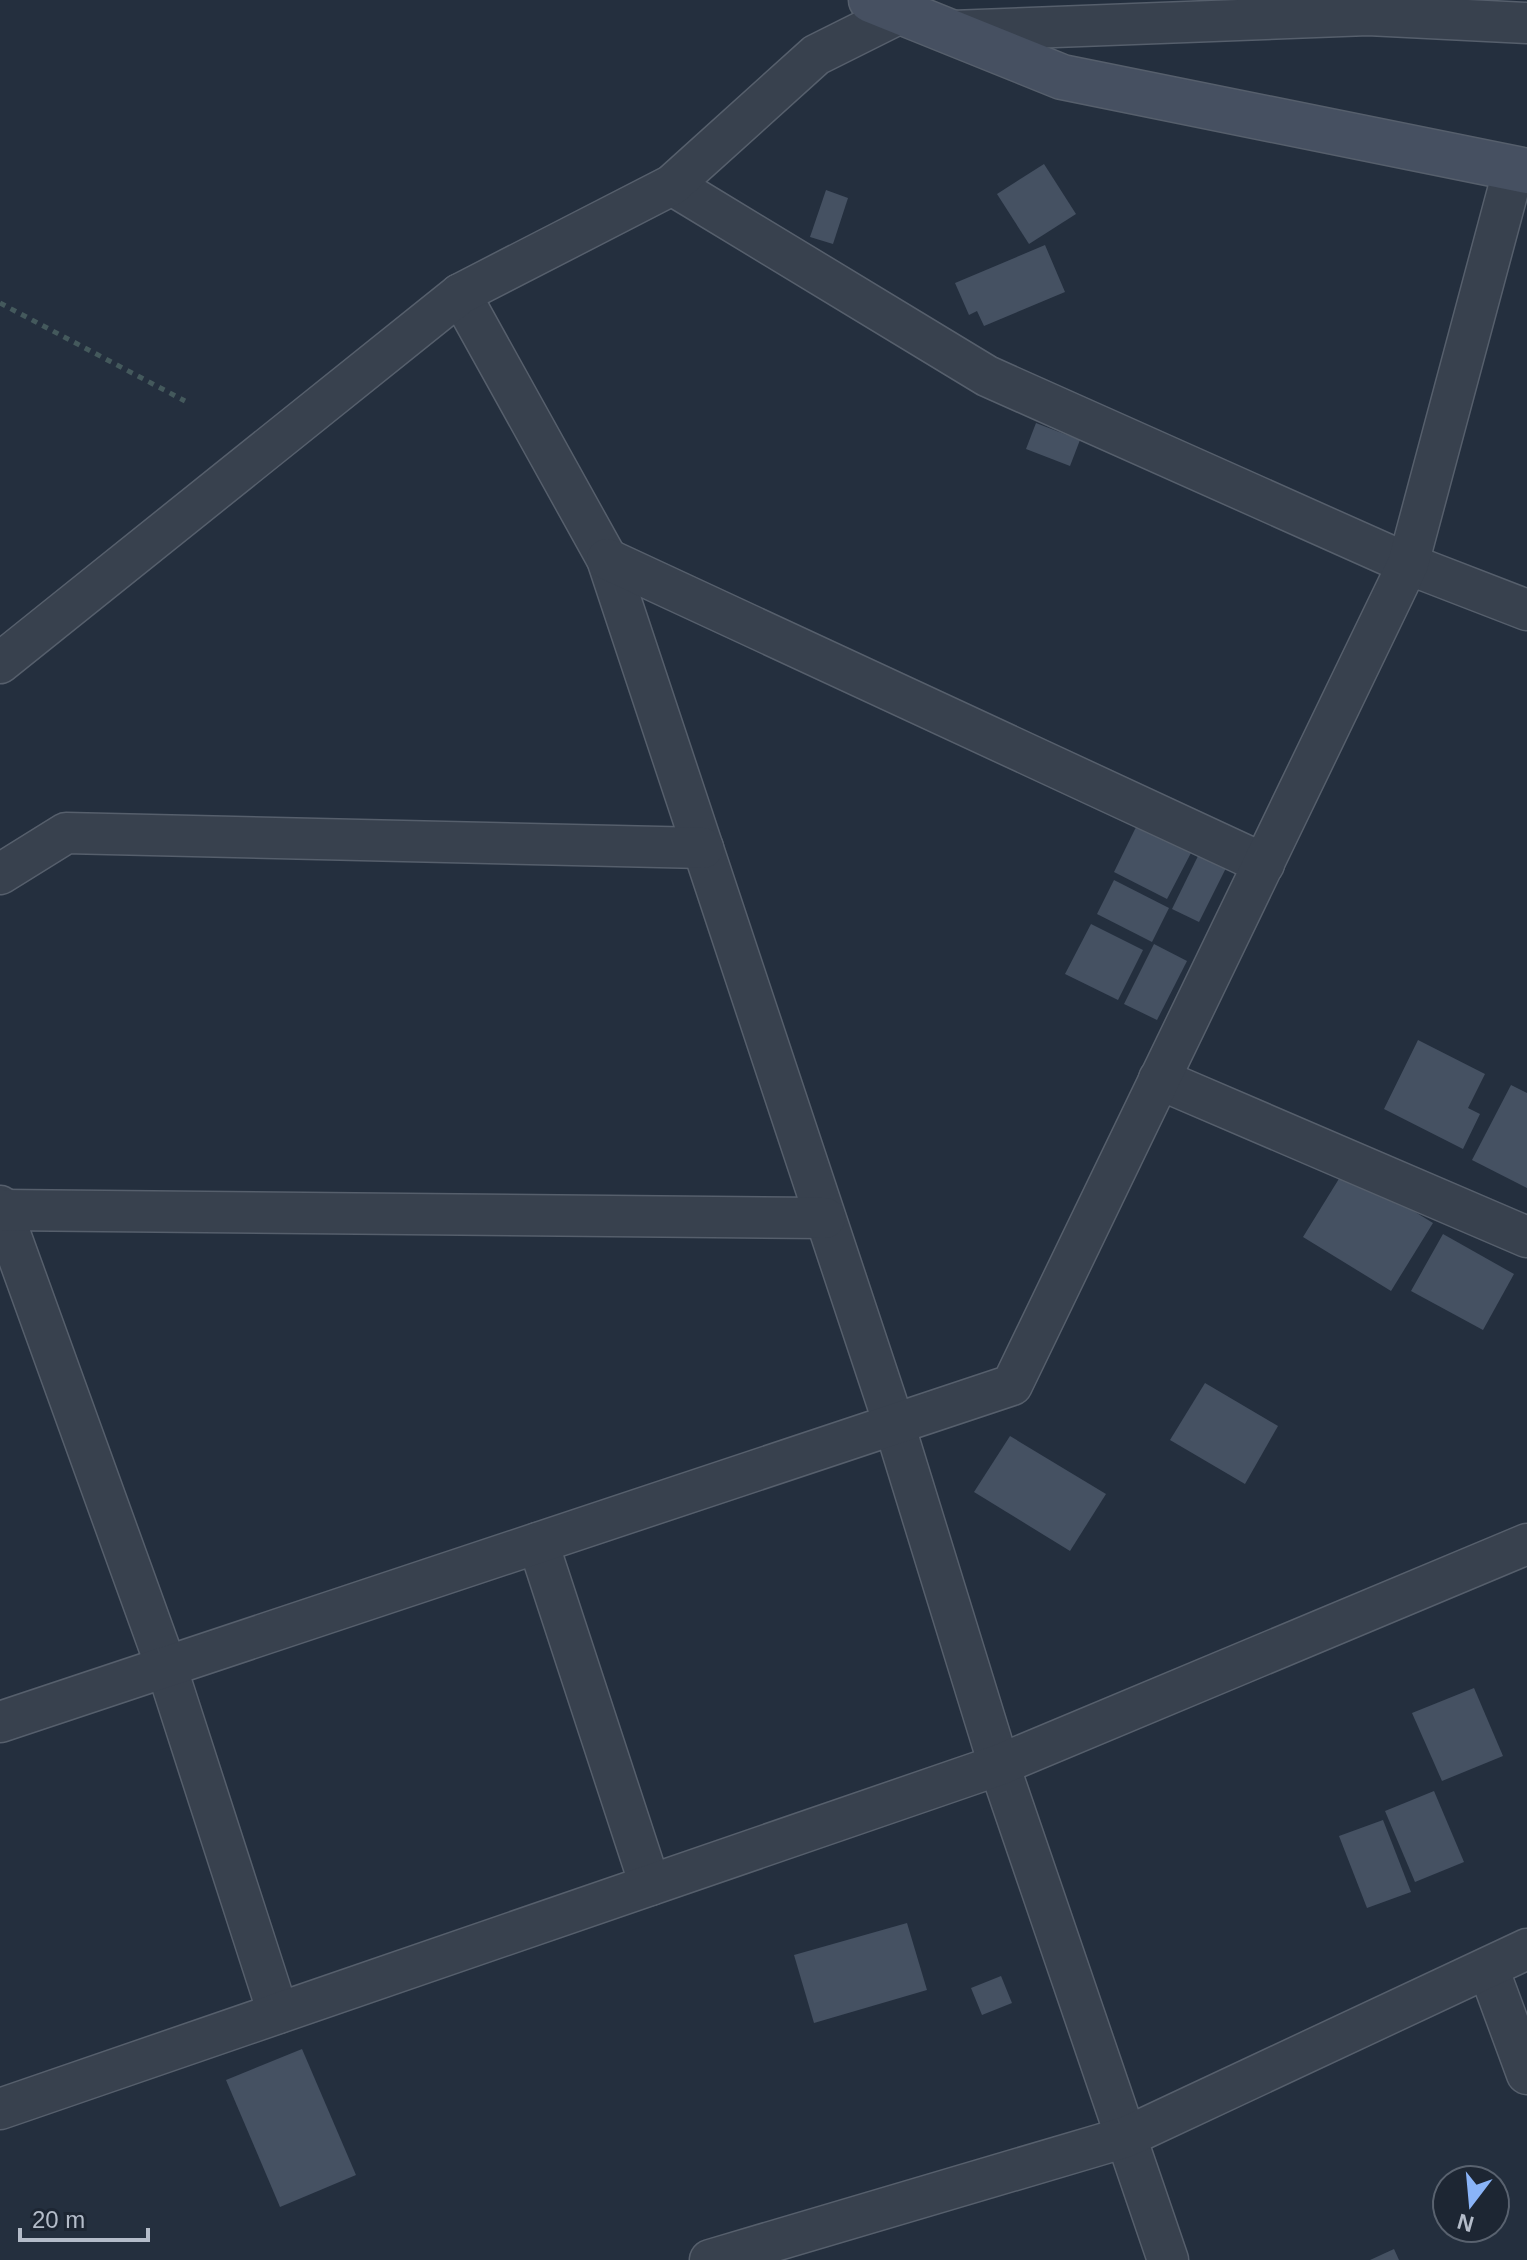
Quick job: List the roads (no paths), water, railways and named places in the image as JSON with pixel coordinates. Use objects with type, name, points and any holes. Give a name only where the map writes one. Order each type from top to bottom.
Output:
[{"type":"street","points":[[0,663],[460,294],[672,185],[816,55],[886,6],[1062,77],[1520,169],[1408,564],[1012,1385],[0,1722]]},
{"type":"street","points":[[952,31],[1368,15],[1527,23]]},
{"type":"street","points":[[672,185],[987,376],[1408,564],[1527,610]]},
{"type":"street","points":[[460,294],[607,559],[894,1424],[999,1765],[1168,2260]]},
{"type":"street","points":[[607,559],[1264,864]]},
{"type":"street","points":[[0,874],[66,833],[703,848]]},
{"type":"street","points":[[1159,1079],[1527,1237]]},
{"type":"street","points":[[278,2013],[166,1666],[1,1208],[825,1218]]},
{"type":"street","points":[[538,1543],[650,1885]]},
{"type":"street","points":[[0,2109],[999,1765],[1527,1544]]},
{"type":"street","points":[[710,2260],[820,2245],[1126,2137],[1527,1949]]},
{"type":"street","points":[[1488,1968],[1527,2074]]}]
